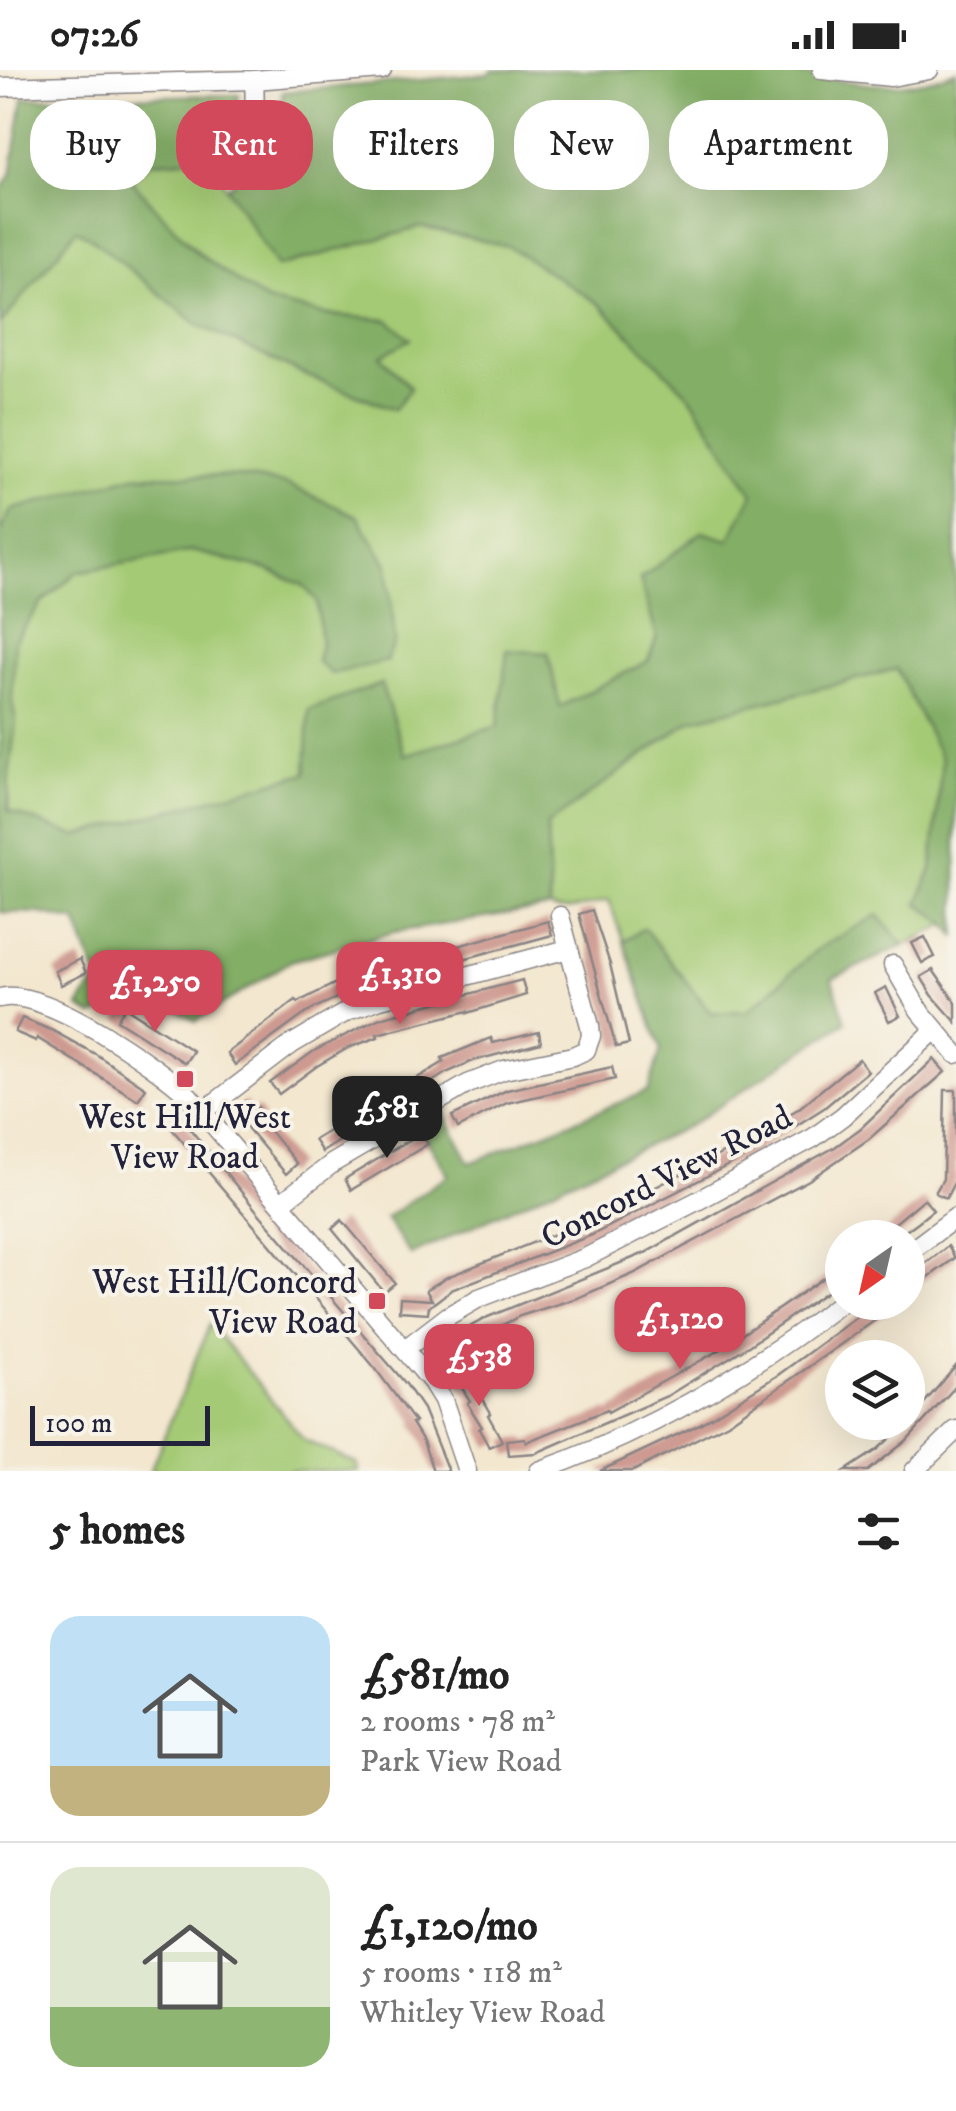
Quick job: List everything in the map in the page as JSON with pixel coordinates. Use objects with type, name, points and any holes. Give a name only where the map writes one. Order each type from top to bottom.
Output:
[{"type":"street","points":[[0,87],[254,80],[382,70]]},
{"type":"street","points":[[824,70],[890,77],[928,70]]},
{"type":"street","points":[[253,100],[254,80]]},
{"type":"street","points":[[281,1203],[333,1164],[468,1084],[504,1070],[586,1050],[590,1026],[560,916]]},
{"type":"street","points":[[204,1111],[292,1044],[348,1012],[380,999],[568,949]]},
{"type":"street","points":[[893,965],[935,1030],[956,1054]]},
{"type":"street","points":[[0,998],[15,996],[34,1001],[78,1020],[166,1075],[204,1111],[406,1350],[443,1400],[467,1471]]},
{"type":"street","name":"Concord View Road","points":[[406,1350],[478,1298],[584,1258],[813,1138],[843,1116],[935,1030]]},
{"type":"street","points":[[925,1240],[956,1217]]},
{"type":"street","points":[[539,1471],[613,1443],[694,1402],[825,1315]]},
{"type":"street","points":[[914,1471],[956,1430]]},
{"type":"green space","points":[[493,70],[761,70],[881,85],[930,80],[956,71],[956,936],[947,924],[918,903],[932,869],[942,760],[897,669],[691,720],[547,825],[550,908],[394,932],[291,961],[196,1021],[137,986],[128,998],[93,1016],[79,1007],[98,978],[76,921],[40,913],[0,912],[0,532],[11,510],[138,475],[237,476],[286,484],[357,516],[388,566],[395,641],[387,661],[331,674],[317,661],[321,645],[317,601],[303,585],[265,569],[192,551],[77,572],[42,602],[15,640],[12,701],[16,722],[8,811],[76,836],[306,773],[309,710],[381,684],[405,755],[498,726],[507,650],[548,653],[560,707],[648,661],[657,637],[640,579],[702,532],[729,540],[753,494],[690,396],[599,304],[508,246],[421,227],[277,267],[228,190],[313,190],[313,100],[282,100],[282,92],[488,74]]},
{"type":"green space","points":[[239,95],[238,100],[176,100],[176,160],[156,162],[156,100],[30,100],[30,190],[140,190],[196,252],[266,301],[327,315],[388,320],[411,339],[381,356],[410,388],[395,409],[305,375],[197,324],[90,237],[76,230],[0,325],[0,192],[11,175],[23,98]]},
{"type":"green space","points":[[176,160],[176,190],[228,190],[277,267],[421,227],[508,246],[599,304],[690,396],[754,494],[729,540],[640,578],[657,637],[648,661],[559,707],[548,653],[499,726],[405,755],[380,684],[307,773],[76,836],[8,812],[16,722],[12,701],[15,640],[42,602],[77,572],[192,551],[265,569],[303,585],[317,601],[321,645],[317,661],[388,661],[237,476],[138,475],[12,510],[0,532],[0,325],[76,230],[90,237],[197,324],[305,375],[394,409],[410,387],[381,356],[388,321],[278,305],[227,277],[192,246],[140,190],[156,190],[156,162]]},
{"type":"green space","points":[[897,669],[942,760],[932,869],[918,903],[947,924],[904,945],[878,916],[819,948],[748,1011],[710,1013],[644,929],[623,941],[609,900],[571,910],[550,908],[547,825],[691,720]]},
{"type":"green space","points":[[878,915],[904,945],[832,979],[846,1022],[691,1125],[411,1255],[386,1218],[448,1175],[417,1123],[441,1109],[470,1163],[648,1091],[661,1049],[623,941],[644,928],[711,1013],[748,1011],[819,948]]},
{"type":"green space","points":[[210,1324],[304,1440],[356,1463],[359,1471],[150,1471]]},
{"type":"building","points":[[592,910],[629,1044],[616,1047],[579,914]]},
{"type":"building","points":[[548,921],[552,935],[363,986],[312,1009],[235,1065],[227,1053],[296,1000],[352,975]]},
{"type":"building","points":[[925,937],[935,957],[922,963],[912,943]]},
{"type":"building","points":[[80,959],[86,973],[61,985],[55,971]]},
{"type":"building","points":[[933,970],[956,1003],[956,1022],[921,977]]},
{"type":"building","points":[[522,980],[526,995],[377,1034],[378,1037],[317,1066],[279,1094],[270,1083],[314,1051],[380,1018]]},
{"type":"building","points":[[886,987],[900,1016],[889,1021],[875,993]]},
{"type":"building","points":[[125,1007],[193,1051],[185,1063],[117,1020]]},
{"type":"building","points":[[22,1018],[97,1055],[146,1088],[138,1100],[37,1038],[36,1041],[15,1032]]},
{"type":"building","points":[[539,1032],[541,1043],[473,1061],[446,1073],[322,1152],[314,1140],[444,1062],[442,1058],[491,1038],[493,1043]]},
{"type":"building","points":[[859,1059],[868,1071],[824,1108],[756,1151],[592,1235],[451,1290],[429,1307],[428,1313],[399,1311],[400,1298],[432,1300],[426,1290],[447,1277],[592,1219],[721,1154],[798,1109]]},
{"type":"building","points":[[934,1059],[945,1072],[869,1139],[809,1180],[633,1274],[520,1316],[468,1343],[462,1331],[488,1317],[645,1253],[835,1147],[861,1128]]},
{"type":"building","points":[[612,1067],[615,1079],[507,1103],[458,1128],[452,1116],[507,1090]]},
{"type":"building","points":[[945,1090],[956,1090],[956,1179],[946,1198],[935,1193],[943,1179]]},
{"type":"building","points":[[245,1101],[253,1111],[258,1107],[264,1116],[260,1119],[297,1164],[286,1174],[233,1111]]},
{"type":"building","points":[[182,1119],[406,1384],[423,1409],[448,1471],[433,1471],[412,1423],[415,1422],[375,1368],[172,1129]]},
{"type":"building","points":[[421,1133],[428,1144],[351,1190],[345,1179]]},
{"type":"building","points":[[924,1199],[933,1210],[920,1220],[899,1220]]},
{"type":"building","points":[[342,1220],[395,1283],[384,1292],[332,1229]]},
{"type":"building","points":[[948,1246],[955,1258],[925,1280],[925,1264]]},
{"type":"building","points":[[825,1277],[825,1293],[667,1396],[536,1453],[508,1455],[506,1440],[525,1438],[526,1442],[608,1412],[718,1351]]},
{"type":"building","points":[[853,1320],[876,1320],[847,1340],[825,1340]]},
{"type":"building","points":[[825,1340],[825,1355],[728,1423],[633,1471],[600,1471],[700,1424]]},
{"type":"building","points":[[956,1366],[956,1386],[925,1420],[925,1402]]},
{"type":"building","points":[[467,1371],[502,1441],[489,1447],[467,1403],[470,1401],[455,1377]]},
{"type":"building","points":[[888,1440],[907,1440],[868,1471],[845,1471]]},
{"type":"place","name":"West Hill/West View Road","points":[[185,1079]]},
{"type":"place","name":"West Hill/Concord View Road","points":[[377,1301]]}]
